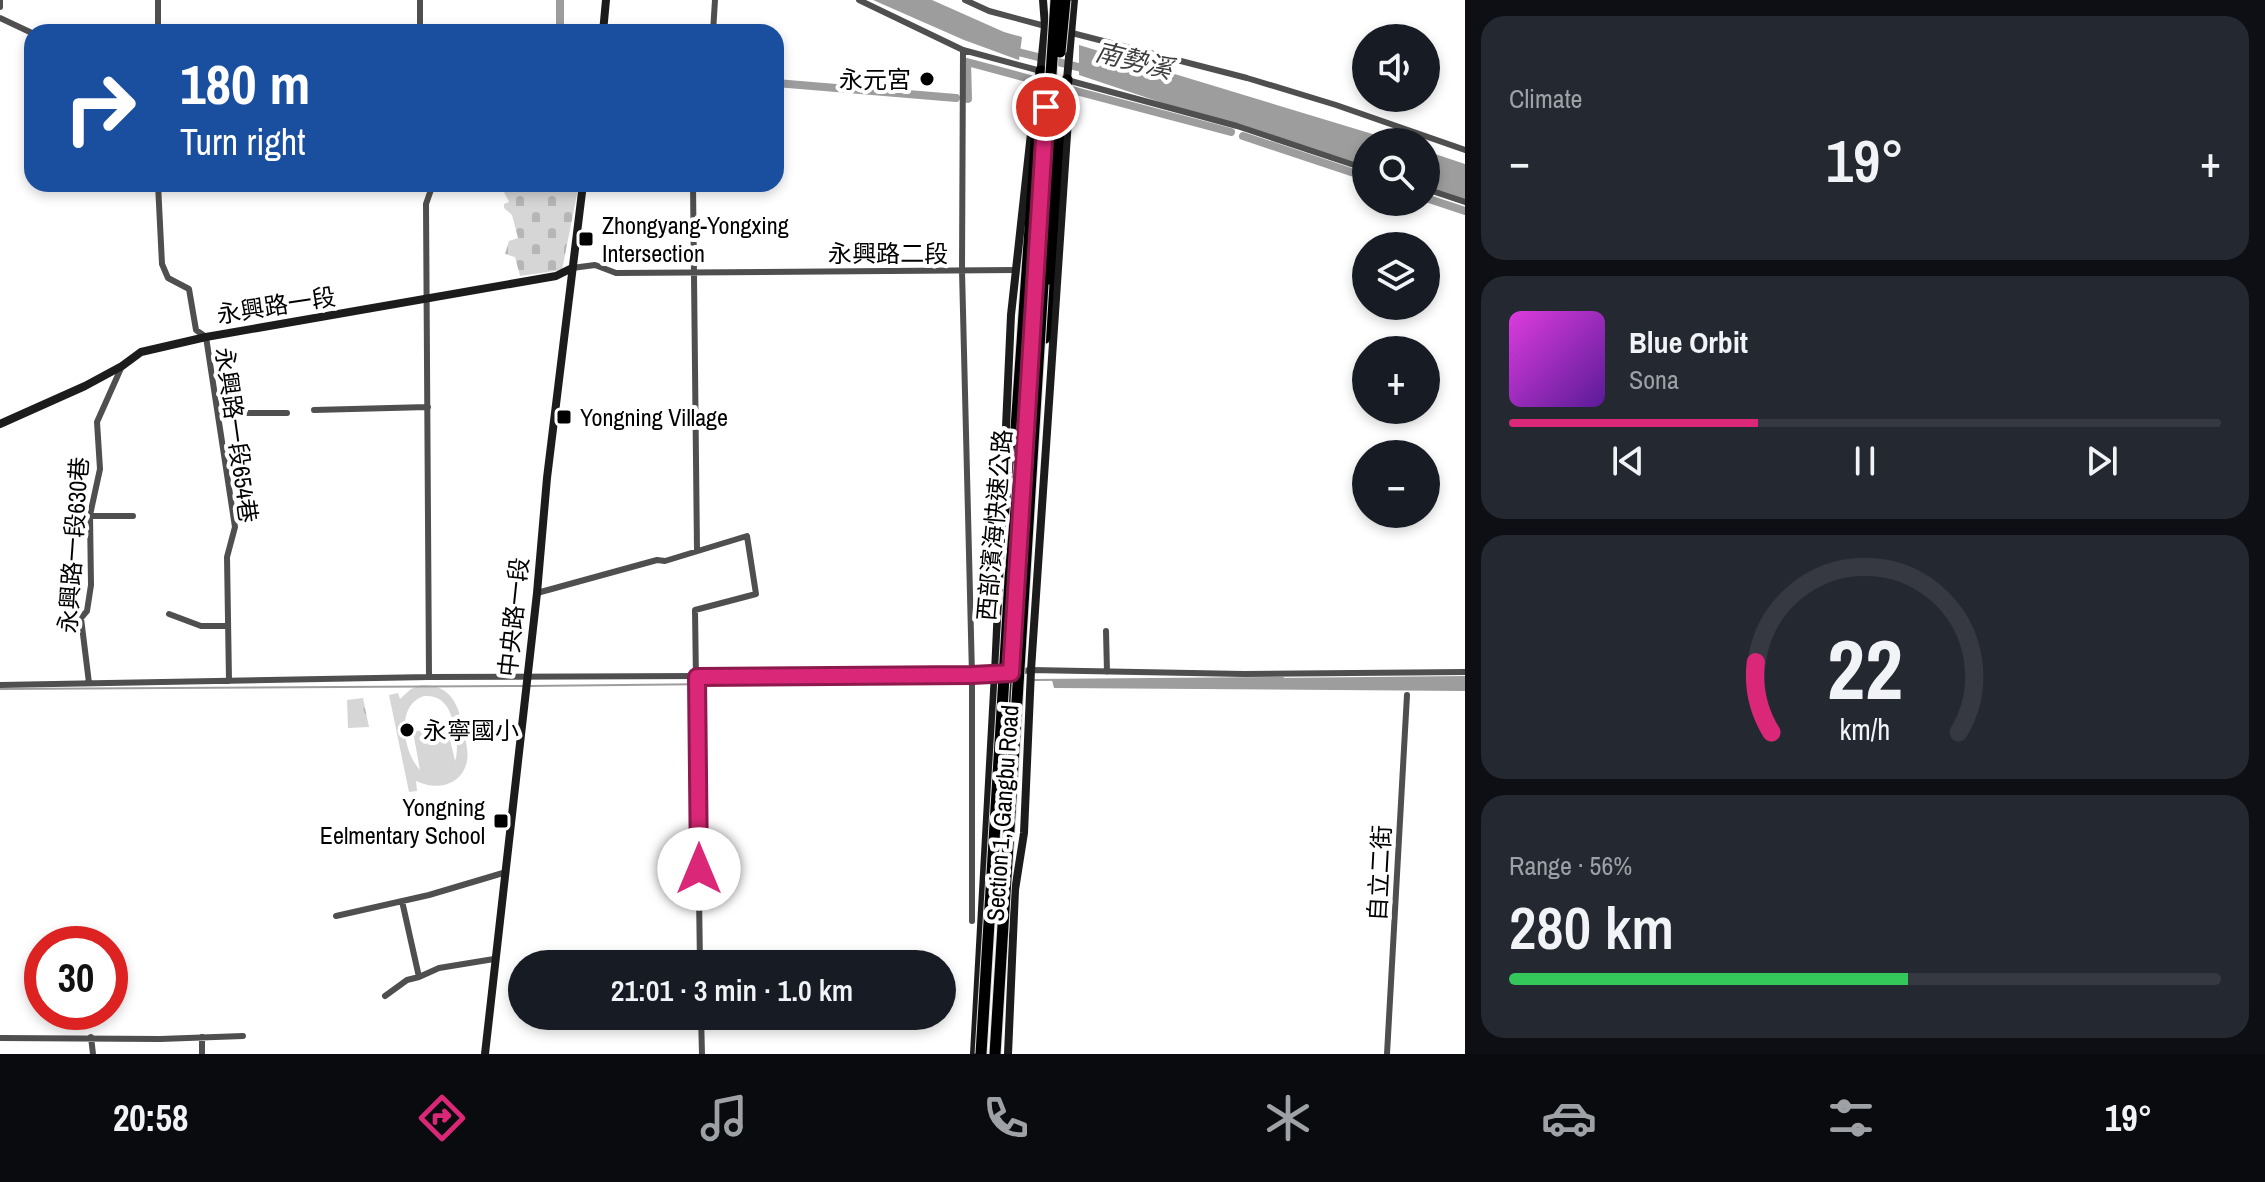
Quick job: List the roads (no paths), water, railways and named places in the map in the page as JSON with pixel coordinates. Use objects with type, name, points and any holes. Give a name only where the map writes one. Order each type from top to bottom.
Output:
[{"type":"highway","name":"西部濱海快速公路","points":[[981,1054],[1010,579],[1042,208],[1056,0]]},
{"type":"highway","name":"西部濱海快速公路","points":[[995,1054],[1018,657],[1055,109],[1066,0]]},
{"type":"highway","points":[[1010,579],[1009,536],[1041,71]]},
{"type":"highway","points":[[1018,657],[1029,597],[1059,127],[1067,80]]},
{"type":"street","points":[[0,0],[0,7]]},
{"type":"street","points":[[158,0],[158,24]]},
{"type":"street","points":[[420,0],[420,24]]},
{"type":"street","points":[[604,24],[606,0]]},
{"type":"street","points":[[714,24],[715,0]]},
{"type":"street","points":[[859,0],[963,50],[1041,71]]},
{"type":"street","points":[[965,0],[989,11],[1045,26]]},
{"type":"street","name":"Section 1, Gangbu Road","points":[[974,1054],[1015,270],[1032,112],[1041,71],[1045,26],[1043,0]]},
{"type":"street","name":"Section 1, Gangbu Road","points":[[1002,811],[1051,44],[1066,0]]},
{"type":"street","name":"Section 1, Gangbu Road","points":[[1008,1054],[1015,890],[1024,833],[1031,670],[1074,0]]},
{"type":"street","points":[[0,18],[24,29]]},
{"type":"street","points":[[1072,33],[1262,82],[1465,150]]},
{"type":"street","points":[[963,50],[962,271],[972,675],[972,921]]},
{"type":"street","name":"Section 1, Gangbu Road","points":[[1041,71],[1044,143]]},
{"type":"street","points":[[1067,80],[1237,126],[1352,164]]},
{"type":"street","name":"永興路一段654巷","points":[[158,192],[162,264],[168,278],[189,289],[196,330],[206,337],[235,527],[227,557],[229,681]]},
{"type":"street","points":[[429,677],[425,300],[426,204],[430,192]]},
{"type":"street","name":"中央路一段","points":[[485,1054],[582,192]]},
{"type":"street","points":[[693,192],[697,551]]},
{"type":"street","points":[[1440,194],[1465,202]]},
{"type":"street","name":"永興路二段","points":[[572,268],[595,265],[616,273],[1015,270]]},
{"type":"street","name":"永興路一段","points":[[0,424],[122,366],[141,352],[206,337],[556,276],[572,268]]},
{"type":"street","name":"永興路一段630巷","points":[[89,683],[81,618],[87,611],[91,585],[90,515],[100,469],[97,422],[122,366]]},
{"type":"street","points":[[314,410],[428,407]]},
{"type":"street","points":[[218,413],[287,413]]},
{"type":"street","points":[[80,516],[133,516]]},
{"type":"street","points":[[537,593],[747,536],[756,594],[695,610],[700,950]]},
{"type":"street","points":[[169,614],[201,626],[227,626]]},
{"type":"street","points":[[1106,631],[1107,672]]},
{"type":"street","points":[[0,685],[429,677],[972,675],[1031,670],[1465,672]]},
{"type":"street","name":"自立二街","points":[[1387,1054],[1407,695]]},
{"type":"street","points":[[1002,811],[1015,890]]},
{"type":"street","points":[[984,886],[1002,811]]},
{"type":"street","points":[[336,916],[503,873]]},
{"type":"street","points":[[402,901],[419,977]]},
{"type":"street","points":[[385,996],[407,980],[439,968],[494,959]]},
{"type":"street","points":[[701,1030],[702,1054]]},
{"type":"street","points":[[0,1038],[243,1036]]},
{"type":"street","points":[[91,1037],[93,1054]]},
{"type":"street","points":[[202,1037],[202,1054]]},
{"type":"waterway","points":[[560,0],[560,24]]},
{"type":"waterway","name":"南勢溪","points":[[1010,50],[1086,69]]},
{"type":"waterway","points":[[968,99],[967,62],[1034,80]]},
{"type":"waterway","points":[[784,84],[956,98]]},
{"type":"waterway","points":[[1072,90],[1231,132]]},
{"type":"waterway","points":[[1243,136],[1352,172]]},
{"type":"waterway","points":[[1440,203],[1465,211]]},
{"type":"waterway","points":[[1033,680],[1283,678]]},
{"type":"waterway","points":[[529,686],[991,681]]},
{"type":"waterway","points":[[0,689],[523,686]]},
{"type":"place","name":"永元宮","points":[[927,79]]},
{"type":"place","name":"Zhongyang-Yongxing Intersection","points":[[586,239]]},
{"type":"place","name":"Yongning Village","points":[[564,417]]},
{"type":"place","name":"永寧國小","points":[[407,730]]},
{"type":"place","name":"Yongning Eelmentary School","points":[[501,821]]}]
